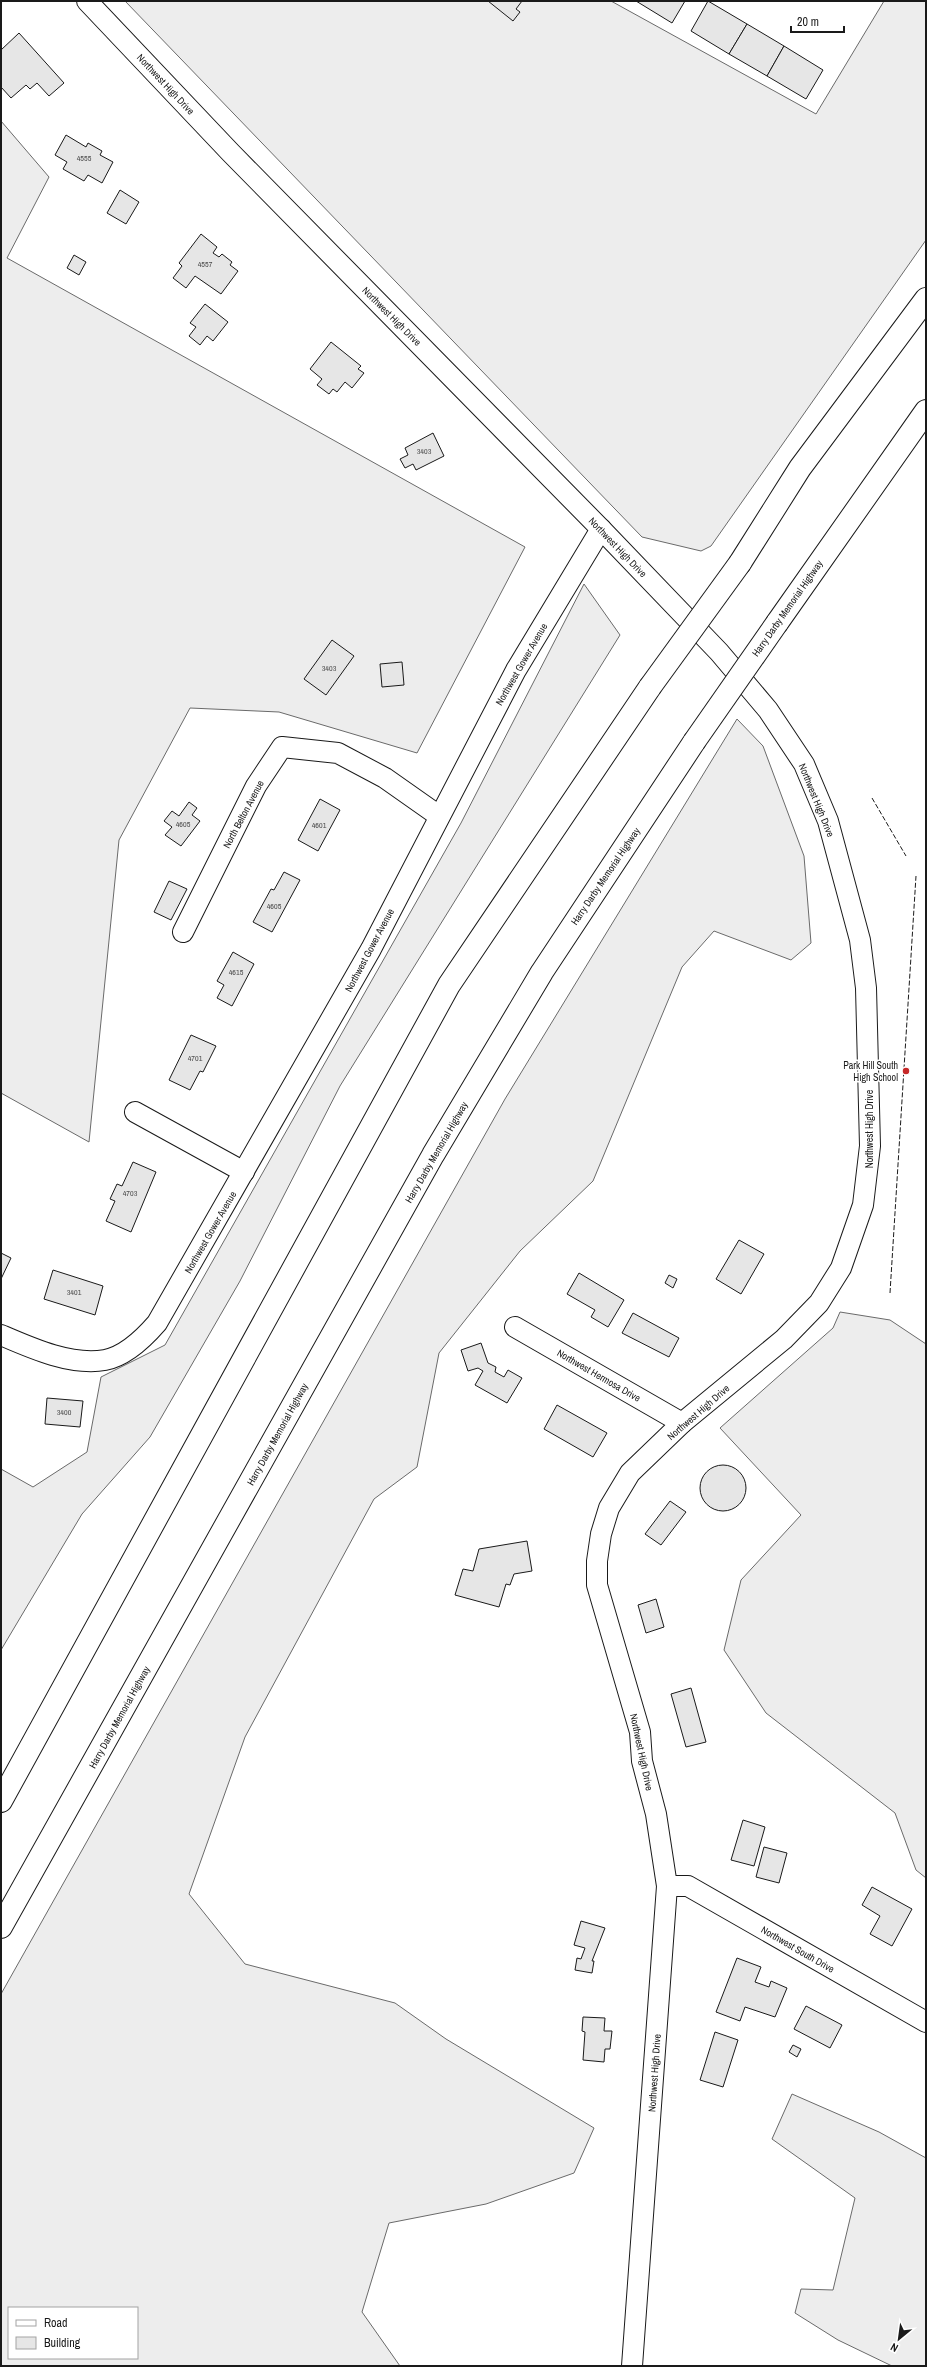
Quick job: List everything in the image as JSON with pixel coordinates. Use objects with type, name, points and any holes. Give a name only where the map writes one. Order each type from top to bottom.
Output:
[{"type":"highway","points":[[1,1801],[449,984],[650,687],[740,563],[800,468],[926,299]]},
{"type":"highway","name":"Harry Darby Memorial Highway","points":[[1,1927],[433,1155],[542,972],[694,742],[926,411]]},
{"type":"street","name":"Northwest High Drive","points":[[87,1],[231,153],[601,529],[719,652],[768,710],[804,764],[828,821],[847,886],[860,940],[866,988],[870,1146],[868,1176],[863,1205],[841,1268],[819,1302],[784,1340],[682,1424],[630,1473],[615,1496],[600,1534],[597,1561],[597,1584],[640,1732],[642,1761],[656,1814],[667,1886],[632,2366]]},
{"type":"street","name":"Northwest Gower Avenue","points":[[1,1335],[26,1346],[80,1360],[105,1360],[138,1342],[157,1323],[371,948],[516,670],[601,529]]},
{"type":"street","name":"North Belton Avenue","points":[[183,932],[256,786],[282,747],[338,753],[384,778],[439,816]]},
{"type":"street","points":[[135,1112],[244,1172]]},
{"type":"street","name":"Northwest Hermosa Drive","points":[[515,1327],[682,1424]]},
{"type":"street","name":"Northwest South Drive","points":[[667,1886],[688,1886],[926,2022]]},
{"type":"shaded area","points":[[125,1],[611,1],[816,114],[884,1],[926,1],[926,240],[711,546],[701,551],[642,537]]},
{"type":"shaded area","points":[[1,121],[49,177],[7,258],[525,547],[417,753],[279,712],[190,708],[119,840],[89,1142],[1,1093]]},
{"type":"shaded area","points":[[584,584],[620,635],[340,1086],[240,1281],[150,1437],[82,1514],[1,1650],[1,1469],[33,1487],[87,1452],[101,1377],[165,1345],[461,823]]},
{"type":"shaded area","points":[[737,719],[763,746],[804,856],[811,943],[791,960],[714,931],[682,967],[593,1181],[520,1251],[439,1353],[417,1467],[374,1499],[245,1737],[189,1894],[245,1964],[395,2003],[446,2039],[594,2128],[574,2173],[486,2204],[389,2223],[362,2312],[400,2366],[1,2366],[1,1994],[505,1099]]},
{"type":"shaded area","points":[[840,1312],[890,1320],[926,1344],[926,1878],[916,1870],[895,1813],[766,1713],[724,1650],[741,1580],[801,1515],[720,1428],[833,1328]]},
{"type":"shaded area","points":[[792,2094],[879,2132],[926,2158],[926,2366],[892,2366],[838,2340],[795,2313],[801,2289],[833,2290],[855,2198],[772,2139]]},
{"type":"building","points":[[488,1],[522,1],[516,9],[520,12],[513,21]]},
{"type":"building","points":[[636,1],[685,1],[672,23]]},
{"type":"building","points":[[708,1],[747,24],[729,54],[691,31]]},
{"type":"building","points":[[747,24],[784,46],[767,76],[729,54]]},
{"type":"building","points":[[19,33],[64,83],[49,96],[37,83],[30,89],[26,85],[11,98],[1,87],[1,50]]},
{"type":"building","points":[[784,46],[823,70],[806,99],[767,76]]},
{"type":"building","points":[[66,135],[86,147],[88,143],[102,151],[100,155],[113,162],[102,183],[88,175],[84,181],[63,169],[67,162],[55,155]]},
{"type":"building","points":[[120,190],[139,202],[126,224],[107,213]]},
{"type":"building","points":[[201,234],[217,247],[213,253],[219,257],[222,254],[232,262],[230,265],[238,271],[221,294],[195,276],[186,288],[173,278],[182,266],[179,263]]},
{"type":"building","points":[[74,255],[86,262],[79,275],[67,268]]},
{"type":"building","points":[[205,304],[228,322],[213,341],[207,336],[200,345],[189,336],[196,327],[190,323]]},
{"type":"building","points":[[331,342],[361,366],[358,369],[364,373],[352,388],[345,382],[337,392],[333,389],[329,394],[317,385],[322,379],[310,369]]},
{"type":"building","points":[[433,433],[444,456],[416,470],[413,464],[405,468],[400,459],[408,455],[405,448]]},
{"type":"building","points":[[332,640],[354,656],[326,695],[304,679]]},
{"type":"building","points":[[402,662],[404,685],[382,687],[380,664]]},
{"type":"building","points":[[320,799],[340,810],[318,851],[298,840]]},
{"type":"building","points":[[189,802],[197,808],[192,815],[200,821],[181,846],[165,835],[172,827],[164,821],[172,811],[179,816]]},
{"type":"building","points":[[284,872],[300,880],[272,932],[253,922],[271,889],[274,890]]},
{"type":"building","points":[[169,881],[187,889],[171,920],[154,912]]},
{"type":"building","points":[[233,952],[254,964],[232,1006],[217,998],[224,985],[217,981]]},
{"type":"building","points":[[191,1035],[216,1046],[203,1072],[200,1071],[190,1090],[169,1080]]},
{"type":"building","points":[[133,1162],[156,1172],[131,1232],[106,1221],[115,1201],[110,1199],[117,1184],[122,1186]]},
{"type":"building","points":[[739,1240],[764,1254],[741,1294],[716,1279]]},
{"type":"building","points":[[1,1253],[11,1258],[1,1279]]},
{"type":"building","points":[[53,1270],[103,1286],[95,1315],[44,1299]]},
{"type":"building","points":[[579,1273],[624,1300],[608,1327],[591,1317],[595,1310],[567,1294]]},
{"type":"building","points":[[669,1275],[677,1279],[673,1288],[665,1283]]},
{"type":"building","points":[[633,1313],[679,1338],[669,1357],[622,1333]]},
{"type":"building","points":[[481,1343],[488,1363],[496,1367],[495,1372],[504,1377],[508,1370],[522,1378],[507,1403],[475,1385],[483,1371],[478,1368],[468,1371],[461,1350]]},
{"type":"building","points":[[47,1398],[83,1401],[80,1427],[45,1424]]},
{"type":"building","points":[[557,1405],[607,1433],[593,1457],[544,1429]]},
{"type":"building","points":[[723,1465],[736,1469],[742,1475],[746,1488],[742,1501],[736,1507],[723,1511],[710,1507],[704,1501],[700,1488],[704,1475],[710,1469]]},
{"type":"building","points":[[670,1501],[686,1512],[661,1545],[645,1534]]},
{"type":"building","points":[[527,1541],[532,1571],[514,1574],[510,1585],[506,1584],[499,1607],[455,1595],[463,1569],[473,1571],[479,1549]]},
{"type":"building","points":[[656,1599],[664,1627],[646,1633],[638,1605]]},
{"type":"building","points":[[691,1688],[706,1742],[686,1747],[671,1694]]},
{"type":"building","points":[[743,1820],[765,1827],[754,1866],[731,1860]]},
{"type":"building","points":[[764,1847],[787,1853],[779,1883],[756,1877]]},
{"type":"building","points":[[872,1887],[912,1909],[892,1946],[870,1934],[880,1916],[862,1905]]},
{"type":"building","points":[[581,1921],[605,1928],[592,1961],[594,1961],[592,1973],[575,1970],[577,1958],[581,1959],[585,1948],[574,1945]]},
{"type":"building","points":[[737,1958],[761,1967],[755,1982],[769,1987],[771,1981],[787,1988],[775,2017],[745,2007],[740,2021],[716,2012]]},
{"type":"building","points":[[806,2006],[842,2025],[830,2048],[794,2029]]},
{"type":"building","points":[[583,2017],[605,2018],[604,2031],[612,2031],[610,2049],[605,2049],[604,2062],[583,2060],[585,2032],[582,2031]]},
{"type":"building","points":[[715,2032],[738,2040],[723,2087],[700,2080]]},
{"type":"building","points":[[793,2045],[801,2049],[797,2057],[789,2052]]},
{"type":"fence","points":[[872,798],[906,856]]},
{"type":"fence","points":[[890,1293],[916,876]]},
{"type":"place","name":"Park Hill South High School","points":[[906,1071]]}]
